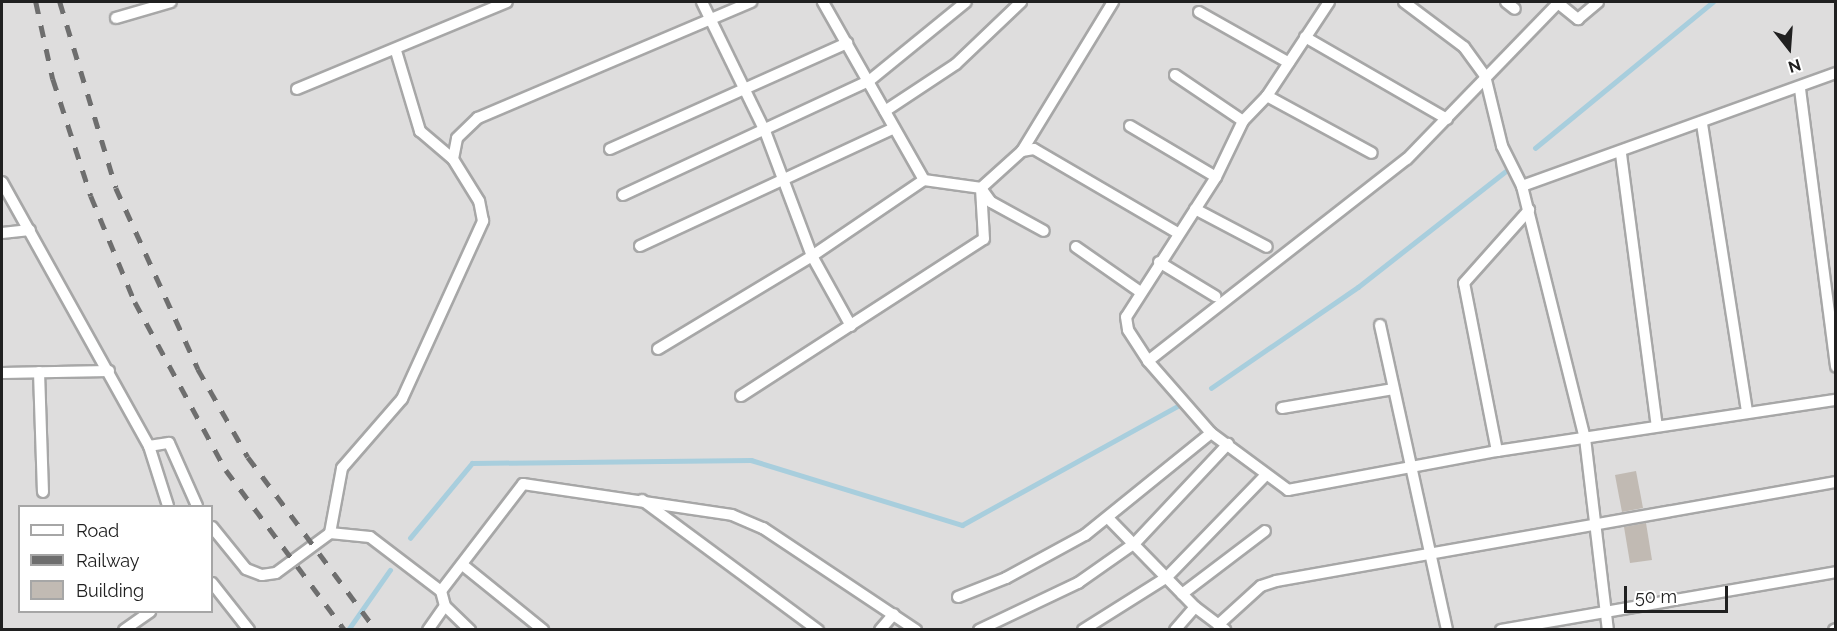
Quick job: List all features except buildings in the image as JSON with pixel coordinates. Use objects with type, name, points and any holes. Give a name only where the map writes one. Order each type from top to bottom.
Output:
[{"type":"street","points":[[116,18],[171,2]]},
{"type":"street","points":[[297,89],[396,51],[507,2]]},
{"type":"street","points":[[702,2],[765,131],[780,179],[812,256],[850,326]]},
{"type":"street","points":[[453,159],[457,138],[478,118],[751,2]]},
{"type":"street","points":[[823,2],[924,180]]},
{"type":"street","points":[[623,195],[869,81],[966,2]]},
{"type":"street","points":[[885,111],[956,64],[1021,2]]},
{"type":"street","points":[[981,188],[1022,151],[1113,2]]},
{"type":"street","points":[[1329,2],[1267,96],[1244,121],[1216,177],[1139,291],[1126,317],[1128,330],[1148,361],[1210,433],[1288,490],[1497,451],[1747,410],[1836,400]]},
{"type":"street","points":[[1404,2],[1464,47],[1485,76],[1502,146],[1522,186],[1585,438],[1608,630]]},
{"type":"street","points":[[1148,361],[1407,159],[1558,2],[1578,19],[1598,2]]},
{"type":"street","points":[[1199,12],[1288,63]]},
{"type":"street","points":[[1305,37],[1446,119]]},
{"type":"street","points":[[610,148],[847,43]]},
{"type":"street","points":[[330,533],[342,468],[402,399],[483,221],[479,201],[453,159],[420,131],[396,51]]},
{"type":"street","points":[[1522,186],[1621,154],[1800,90],[1836,73]]},
{"type":"street","points":[[1175,75],[1244,121]]},
{"type":"street","points":[[1800,90],[1836,367]]},
{"type":"street","points":[[1267,96],[1372,153]]},
{"type":"street","points":[[1702,124],[1747,410]]},
{"type":"street","points":[[1130,126],[1216,177]]},
{"type":"street","points":[[640,246],[894,128]]},
{"type":"street","points":[[1022,151],[1054,157],[1178,233]]},
{"type":"street","points":[[1621,154],[1658,426]]},
{"type":"street","points":[[658,349],[812,256],[924,180],[981,188],[991,202],[1044,231]]},
{"type":"street","points":[[2,182],[149,446],[167,505]]},
{"type":"street","points":[[741,396],[984,239],[981,188]]},
{"type":"street","points":[[1195,209],[1267,247]]},
{"type":"street","points":[[1497,451],[1464,283],[1529,210]]},
{"type":"street","points":[[2,233],[30,230]]},
{"type":"street","points":[[1076,247],[1139,291]]},
{"type":"street","points":[[1159,262],[1215,296]]},
{"type":"street","points":[[1380,325],[1447,630]]},
{"type":"street","points":[[2,373],[109,371]]},
{"type":"street","points":[[39,372],[43,492]]},
{"type":"street","points":[[1282,408],[1393,389]]},
{"type":"street","points":[[958,597],[1005,578],[1109,519],[1210,433]]},
{"type":"street","points":[[149,446],[169,443],[196,505]]},
{"type":"street","points":[[979,630],[1078,583],[1136,543],[1228,444]]},
{"type":"street","points":[[1083,630],[1167,577],[1266,476]]},
{"type":"street","points":[[1109,519],[1136,543],[1195,607],[1221,627],[1261,586],[1836,482]]},
{"type":"street","points":[[441,591],[464,566],[523,484],[639,498],[732,515],[763,528],[916,630]]},
{"type":"street","points":[[639,498],[818,630]]},
{"type":"street","points":[[213,528],[246,569],[262,575],[276,573],[330,533],[370,537],[441,591],[445,606],[470,630]]},
{"type":"street","points":[[1182,594],[1265,531]]},
{"type":"street","points":[[464,566],[543,630]]},
{"type":"street","points":[[1501,630],[1836,572]]},
{"type":"street","points":[[213,584],[249,630]]},
{"type":"street","points":[[428,630],[445,606]]},
{"type":"street","points":[[1175,630],[1195,607]]},
{"type":"street","points":[[124,630],[149,613]]},
{"type":"street","points":[[880,630],[894,614]]},
{"type":"shaded area","points":[[2,2],[1835,2],[1835,629],[2,629]]},
{"type":"waterway","points":[[1535,148],[1713,2]]},
{"type":"waterway","points":[[1211,388],[1358,287],[1510,168]]},
{"type":"waterway","points":[[410,538],[472,463],[751,460],[962,525],[1178,406]]},
{"type":"waterway","points":[[348,630],[390,570]]},
{"type":"railway","points":[[36,2],[53,79],[91,196],[135,302],[226,470],[345,630]]},
{"type":"railway","points":[[60,2],[116,188],[198,369],[248,457],[376,630]]}]
